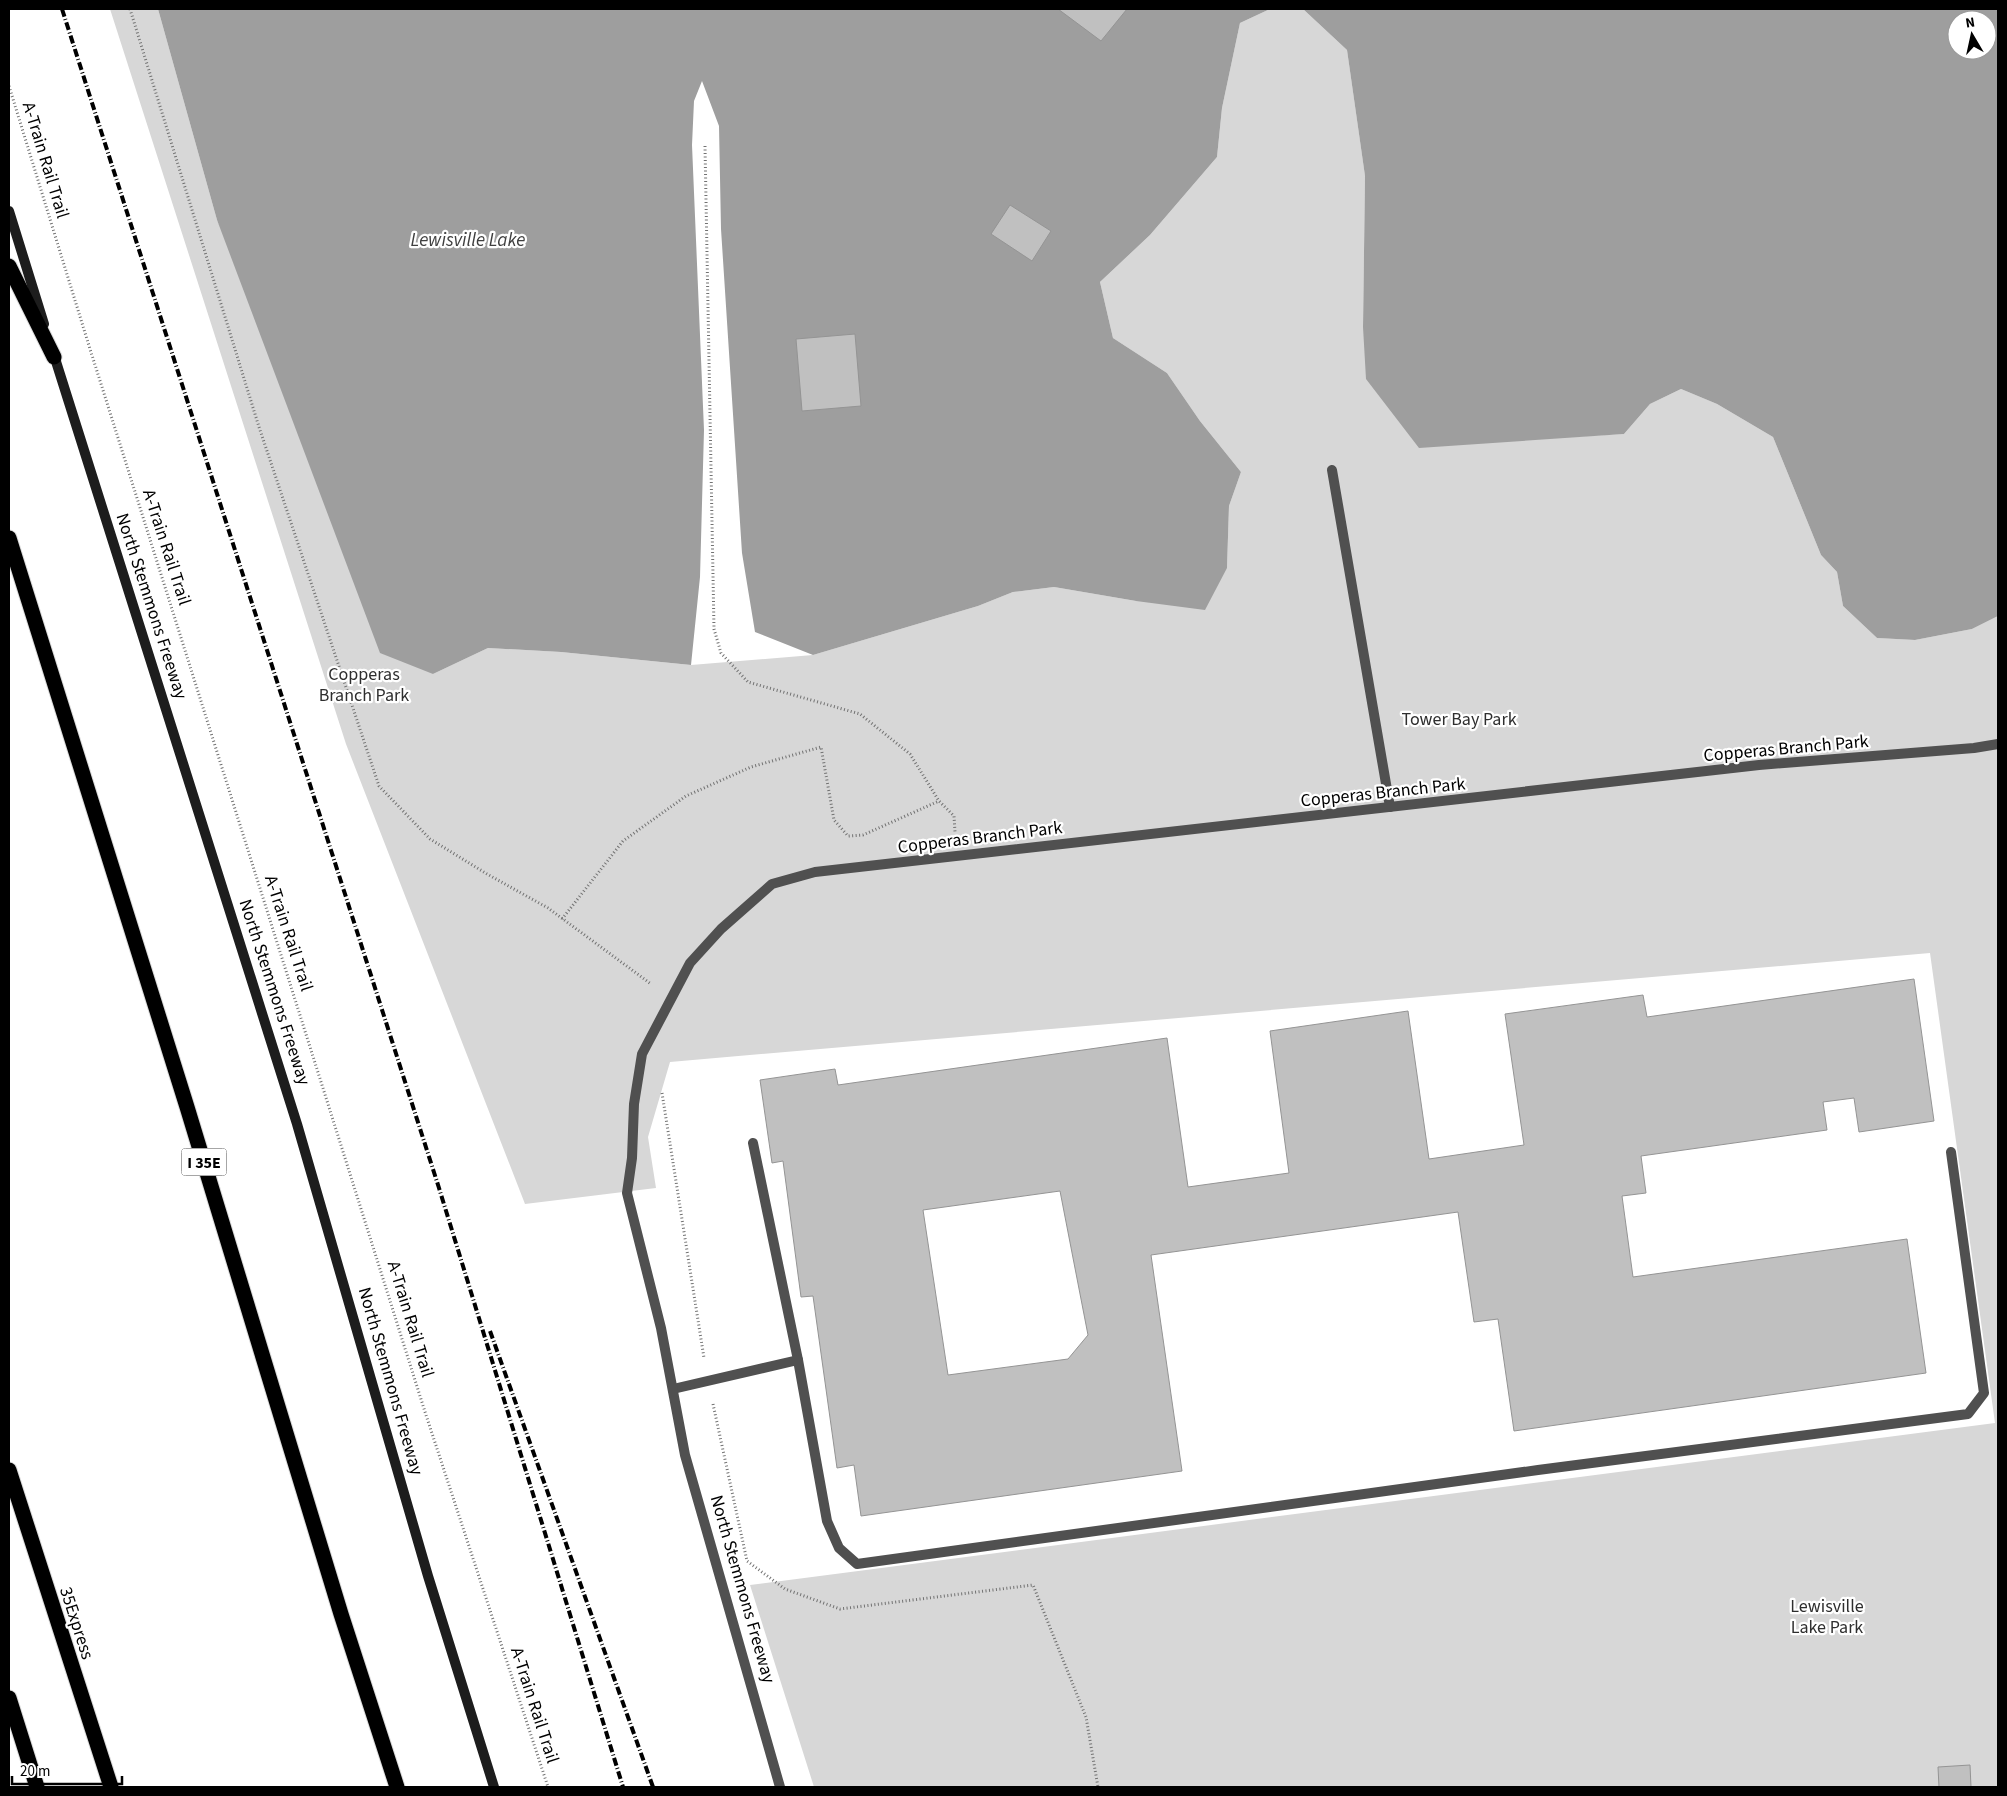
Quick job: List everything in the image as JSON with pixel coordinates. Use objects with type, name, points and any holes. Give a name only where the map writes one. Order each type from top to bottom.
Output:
[{"type":"highway","points":[[9,266],[54,357]]},
{"type":"highway","name":"I 35E","points":[[9,538],[188,1107],[340,1614],[397,1787]]},
{"type":"highway","name":"35Express","points":[[9,1470],[111,1787]]},
{"type":"highway","points":[[9,1698],[37,1787]]},
{"type":"main road","name":"North Stemmons Freeway","points":[[9,212],[297,1124],[428,1576],[494,1787]]},
{"type":"street","points":[[1332,470],[1390,807]]},
{"type":"street","name":"Copperas Branch Park","points":[[772,884],[815,872],[958,855],[1759,765],[1974,748],[1998,744]]},
{"type":"street","name":"North Stemmons Freeway","points":[[772,884],[715,936],[690,963],[642,1054],[634,1104],[632,1158],[627,1193],[661,1328],[685,1455],[780,1787]]},
{"type":"street","points":[[753,1143],[798,1360],[827,1521],[839,1548],[857,1564],[1538,1470],[1968,1414],[1984,1394],[1951,1152]]},
{"type":"street","points":[[673,1389],[798,1360]]},
{"type":"path","points":[[130,9],[258,427],[379,786],[430,838],[487,874],[548,908],[671,999]]},
{"type":"path","name":"A-Train Rail Trail","points":[[9,86],[90,349],[424,1406],[548,1787]]},
{"type":"path","points":[[705,146],[714,629],[721,653],[748,682],[860,714],[910,754],[939,801],[954,816],[958,855]]},
{"type":"path","points":[[562,919],[623,841],[686,796],[751,767],[822,748],[834,820],[848,836],[863,835],[939,801]]},
{"type":"green space","name":"Tower Bay Park","points":[[110,9],[158,9],[217,220],[433,674],[488,648],[561,652],[691,665],[813,655],[978,606],[1013,592],[1054,587],[1136,601],[1227,568],[1229,506],[1241,472],[1200,421],[1167,373],[1113,338],[1100,282],[1150,235],[1217,157],[1222,108],[1240,23],[1270,9],[1303,9],[1347,50],[1365,176],[1363,327],[1568,437],[1624,434],[1650,404],[1681,389],[1717,404],[1773,437],[1821,555],[1837,572],[1843,606],[1877,638],[1915,640],[1972,629],[1998,616],[1998,1787],[814,1787],[750,1585],[1995,1423],[1930,953],[670,1062],[648,1137],[656,1188],[525,1204],[346,744]]},
{"type":"water","name":"Lewisville Lake","points":[[158,9],[1270,9],[1240,23],[1222,108],[1217,157],[1150,235],[1100,282],[1113,338],[1167,373],[1200,421],[1241,472],[1229,506],[1227,568],[1205,610],[1054,587],[1013,592],[978,606],[813,655],[755,632],[742,553],[721,229],[719,126],[702,81],[694,101],[692,145],[704,430],[700,577],[691,665],[561,652],[488,648],[433,674],[380,653],[217,220]]},
{"type":"water","points":[[1303,9],[1998,9],[1998,616],[1972,629],[1915,640],[1877,638],[1843,606],[1837,572],[1821,555],[1773,437],[1717,404],[1681,389],[1650,404],[1624,434],[1419,448],[1366,379],[1363,327],[1365,176],[1347,50]]},
{"type":"building","points":[[1058,9],[1127,9],[1101,41]]},
{"type":"building","points":[[1010,205],[1051,231],[1032,261],[991,234]]},
{"type":"building","points":[[855,334],[861,406],[802,411],[796,339]]},
{"type":"building","points":[[1914,979],[1934,1121],[1859,1132],[1854,1098],[1823,1102],[1827,1130],[1641,1156],[1646,1193],[1622,1196],[1633,1277],[1907,1239],[1926,1373],[1514,1431],[1498,1319],[1474,1322],[1458,1212],[1151,1255],[1182,1471],[861,1516],[854,1465],[837,1468],[813,1296],[801,1297],[783,1161],[772,1163],[760,1080],[835,1069],[838,1085],[1167,1038],[1188,1187],[1289,1173],[1270,1031],[1408,1011],[1429,1159],[1524,1145],[1505,1014],[1643,995],[1647,1017]],"holes":[[[1060,1191],[1088,1335],[1068,1359],[948,1375],[923,1210]]]},
{"type":"building","points":[[1970,1765],[1971,1787],[1939,1787],[1938,1767]]},
{"type":"railway","points":[[62,9],[439,1188],[623,1787]]},
{"type":"railway","points":[[490,1331],[653,1787]]},
{"type":"park label","name":"Lewisville Lake Park","points":[[1827,1616]]}]
